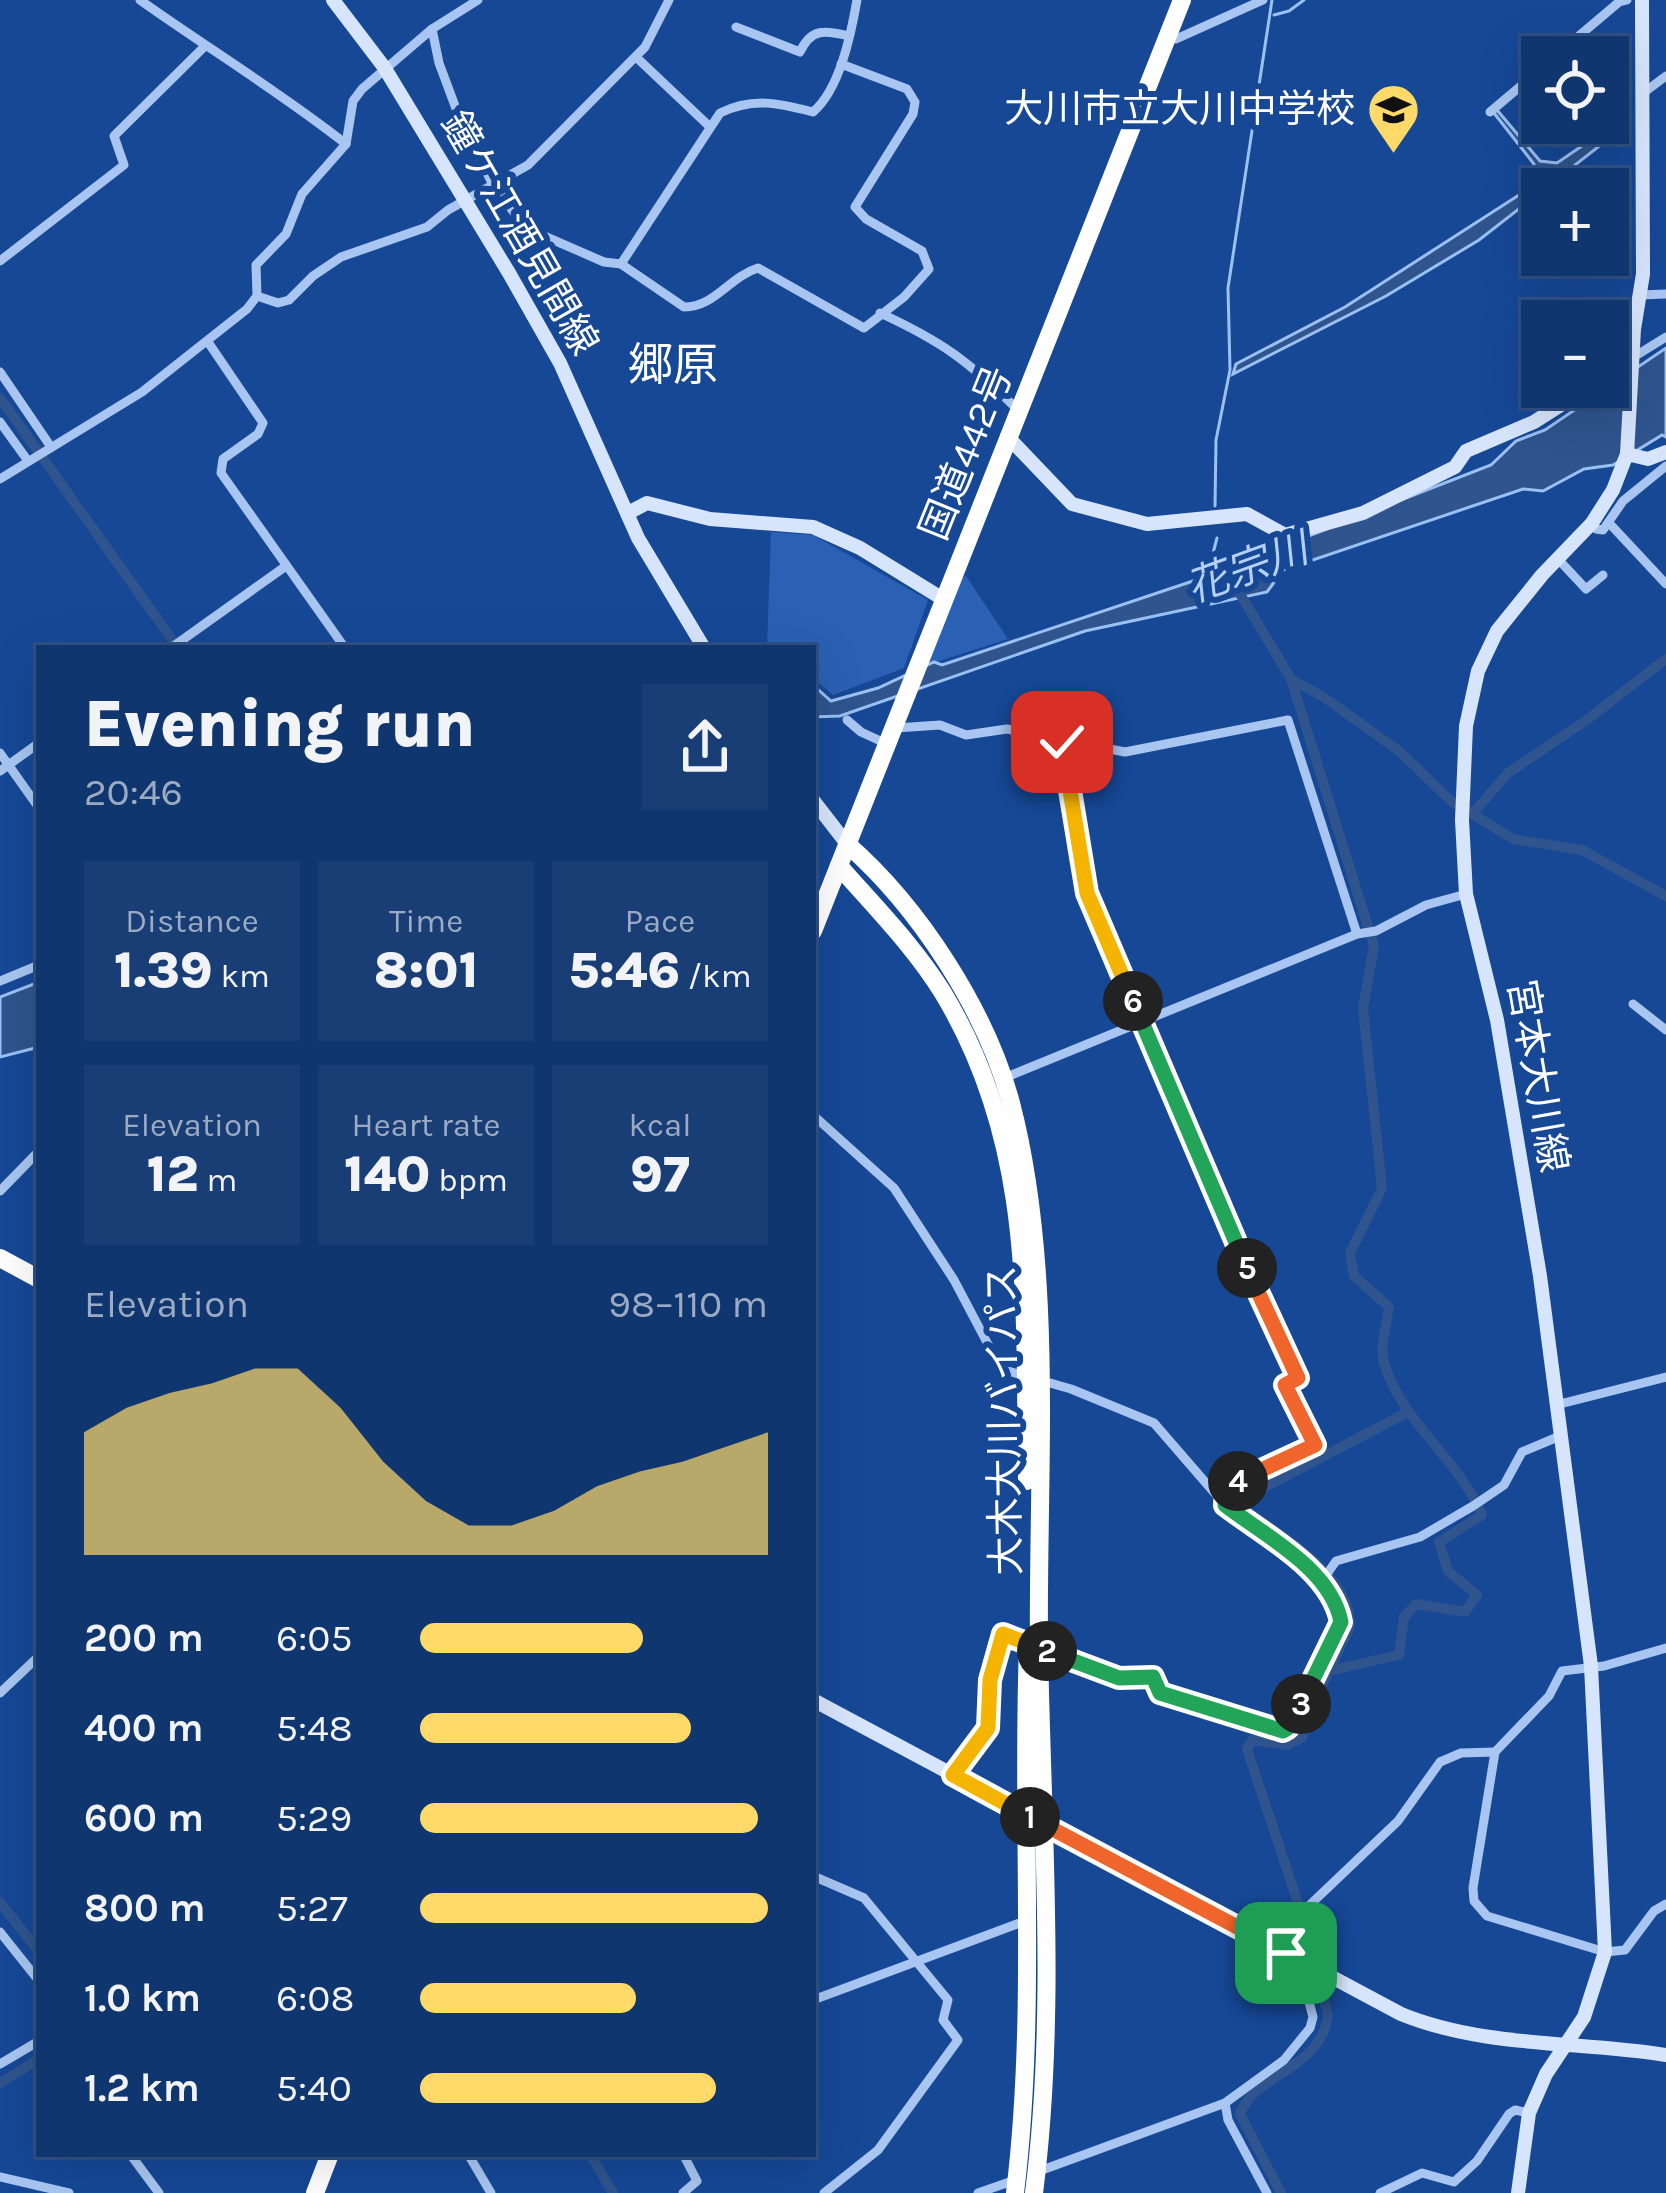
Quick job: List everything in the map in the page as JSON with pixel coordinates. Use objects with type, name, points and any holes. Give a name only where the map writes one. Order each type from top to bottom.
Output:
[{"type":"highway","name":"国道442号","points":[[816,924],[1182,0]]},
{"type":"highway","name":"大木大川バイパス","points":[[850,834],[932,942],[967,1002],[1030,1191],[1033,1784],[1043,1825],[1045,2035],[1034,2193]]},
{"type":"highway","name":"大木大川バイパス","points":[[839,866],[934,980],[994,1082]]},
{"type":"highway","points":[[0,1258],[36,1277]]},
{"type":"highway","name":"大木大川バイパス","points":[[1016,2186],[1025,2075],[1024,1814],[1033,1784]]},
{"type":"highway","points":[[315,2193],[329,2157]]},
{"type":"main road","name":"鐘ケ江酒見間線","points":[[332,0],[384,67],[466,200],[560,364],[638,538],[702,645]]},
{"type":"main road","name":"宮本大川線","points":[[1518,2193],[1529,2113],[1546,2074],[1567,2047],[1596,1990],[1605,1952],[1591,1666],[1504,1053],[1466,894],[1462,820],[1466,726],[1478,671],[1497,631],[1592,523],[1629,458],[1632,362],[1641,295],[1642,0]]},
{"type":"main road","points":[[1007,436],[1072,504],[1147,524],[1247,514],[1285,536],[1363,512],[1455,467],[1466,452],[1486,440],[1557,408]]},
{"type":"main road","points":[[1629,458],[1648,459],[1666,452]]},
{"type":"main road","points":[[628,513],[647,503],[710,519],[813,526],[860,548],[943,599]]},
{"type":"main road","points":[[816,803],[850,834]]},
{"type":"main road","points":[[816,1702],[1401,2014],[1435,2026],[1567,2047],[1666,2055]]},
{"type":"street","points":[[140,0],[260,78],[346,144]]},
{"type":"street","points":[[0,479],[142,392],[208,342],[257,296],[256,265],[286,234],[302,194],[346,144],[353,101],[384,67],[478,0]]},
{"type":"street","points":[[257,296],[278,303],[289,300],[341,256],[413,233],[540,155],[645,46],[669,0]]},
{"type":"street","points":[[621,264],[720,112],[749,102],[780,103],[813,112],[820,108],[841,64],[856,0]]},
{"type":"street","points":[[1168,36],[1176,39],[1263,0]]},
{"type":"street","points":[[1579,36],[1627,0]]},
{"type":"street","points":[[736,27],[800,52],[810,34],[819,31],[849,36]]},
{"type":"street","points":[[432,29],[460,122],[494,186],[528,229],[604,262],[621,264],[684,308],[705,304],[740,275],[758,268],[864,328],[904,297],[928,269],[922,251],[866,219],[855,207],[913,114],[915,102],[907,89],[841,64]]},
{"type":"street","points":[[0,261],[124,165],[114,136],[205,46]]},
{"type":"street","points":[[635,57],[709,126]]},
{"type":"street","points":[[1642,94],[1666,76]]},
{"type":"street","points":[[1493,109],[1521,86]]},
{"type":"street","points":[[1641,295],[1666,294]]},
{"type":"street","points":[[880,313],[964,358],[1018,410]]},
{"type":"street","points":[[1632,362],[1666,337]]},
{"type":"street","points":[[208,342],[263,423],[257,434],[223,459],[221,473],[343,645]]},
{"type":"street","points":[[0,372],[40,454]]},
{"type":"street","points":[[0,422],[40,454]]},
{"type":"street","points":[[1592,523],[1603,530],[1623,501],[1666,466]]},
{"type":"street","points":[[1610,524],[1662,571],[1666,584]]},
{"type":"street","points":[[1557,558],[1586,589],[1603,575]]},
{"type":"street","points":[[175,645],[286,566]]},
{"type":"street","points":[[847,720],[861,732],[890,736],[940,725],[966,735],[1007,729],[1125,752],[1288,720],[1366,932]]},
{"type":"street","points":[[1062,742],[1087,893],[1298,1378],[1285,1385],[1315,1445],[1239,1480],[1226,1489],[1225,1505]]},
{"type":"street","points":[[4,768],[36,745]]},
{"type":"street","points":[[0,753],[4,768],[36,805]]},
{"type":"street","points":[[994,1082],[1426,905],[1466,894]]},
{"type":"street","points":[[0,981],[36,965]]},
{"type":"street","points":[[1633,1004],[1666,1030]]},
{"type":"street","points":[[816,1118],[894,1188],[954,1280],[1001,1369],[1148,1418],[1225,1505],[1326,1576],[1341,1622],[1283,1731],[1160,1693],[1153,1677],[1119,1678],[1003,1634],[990,1680],[988,1728],[953,1775]]},
{"type":"street","points":[[0,1190],[36,1154]]},
{"type":"street","points":[[1556,1406],[1666,1377]]},
{"type":"street","points":[[1326,1576],[1336,1562],[1420,1537],[1473,1506],[1504,1485],[1522,1453],[1559,1436]]},
{"type":"street","points":[[1666,1648],[1562,1671],[1549,1696],[1495,1752],[1473,1888],[1479,1910],[1487,1916],[1605,1952],[1625,1950],[1654,1912],[1666,1904]]},
{"type":"street","points":[[0,1694],[36,1659]]},
{"type":"street","points":[[978,2193],[1016,2186],[1037,2172],[1225,2103],[1284,2060],[1310,2028],[1313,2017],[1290,1927],[1295,1919],[1398,1821],[1440,1762],[1461,1753],[1495,1752]]},
{"type":"street","points":[[816,1877],[864,1898],[894,1930],[948,2000],[944,2020],[958,2040],[878,2150],[824,2193]]},
{"type":"street","points":[[816,1999],[1025,1921]]},
{"type":"street","points":[[0,1932],[36,1977]]},
{"type":"street","points":[[0,2064],[36,2043]]},
{"type":"street","points":[[1225,2103],[1228,2120],[1268,2193]]},
{"type":"street","points":[[1380,2193],[1422,2173],[1449,2183],[1460,2179],[1509,2114],[1529,2113]]},
{"type":"street","points":[[132,2157],[159,2193]]},
{"type":"street","points":[[470,2157],[491,2193]]},
{"type":"street","points":[[683,2193],[697,2181],[685,2157]]},
{"type":"street","points":[[0,2177],[69,2193]]},
{"type":"shaded area","points":[[771,532],[813,535],[928,600],[904,668],[833,695],[816,681],[816,645],[767,645]]},
{"type":"shaded area","points":[[966,576],[1008,639],[924,666],[949,583]]},
{"type":"water","points":[[1497,110],[1540,161],[1557,163],[1585,144],[1602,144],[1571,168],[1534,168],[1494,113]]},
{"type":"water","points":[[1521,194],[1521,207],[1479,240],[1386,296],[1233,374],[1236,364],[1345,307]]},
{"type":"water","name":"花宗川","points":[[1666,348],[1666,437],[1662,435],[1613,465],[1584,469],[1543,491],[1523,489],[1283,570],[1267,592],[1085,631],[840,716],[816,717],[816,688],[831,701],[878,688],[934,662],[942,665],[1193,581],[1491,465],[1516,441],[1545,430],[1577,408],[1629,408],[1629,373]]},
{"type":"water","points":[[36,983],[36,1048],[0,1057],[0,997]]},
{"type":"waterway","points":[[1215,506],[1216,440],[1230,370],[1228,288],[1272,0]]},
{"type":"waterway","points":[[1274,15],[1304,0]]},
{"type":"waterway","points":[[0,398],[176,645]]},
{"type":"waterway","name":"花宗川","points":[[1207,576],[1217,538]]},
{"type":"waterway","name":"花宗川","points":[[1237,589],[1291,679],[1399,751],[1451,801],[1513,839],[1582,850],[1666,896]]},
{"type":"waterway","points":[[1474,812],[1508,773],[1666,659]]},
{"type":"waterway","points":[[1291,679],[1374,946],[1363,1008],[1382,1188],[1350,1253],[1354,1276],[1389,1307],[1382,1350],[1392,1384],[1460,1476],[1482,1515],[1439,1542],[1448,1571],[1477,1595],[1465,1612],[1416,1604],[1404,1617],[1399,1655],[1329,1671]]},
{"type":"waterway","points":[[1281,2193],[1240,2114],[1259,2089],[1314,2048],[1328,2015],[1295,1894],[1247,1749],[1252,1740],[1287,1745],[1302,1738],[1308,1714],[1349,1629],[1348,1610],[1341,1592],[1313,1560],[1243,1508],[1263,1488],[1408,1412]]},
{"type":"waterway","points":[[0,1902],[36,1948]]},
{"type":"waterway","points":[[0,2083],[36,2061]]},
{"type":"waterway","points":[[592,2157],[613,2193]]},
{"type":"place","name":"大川市立大川中学校","points":[[1394,155]]},
{"type":"district","name":"郷原","points":[[673,365]]},
{"type":"route","points":[[1062,742],[1087,893],[1298,1378],[1285,1385],[1315,1445],[1239,1480],[1226,1489],[1225,1505],[1322,1581],[1341,1622],[1283,1731],[1160,1693],[1153,1677],[1119,1678],[1003,1634],[990,1680],[992,1718],[953,1775],[1286,1953]]}]
